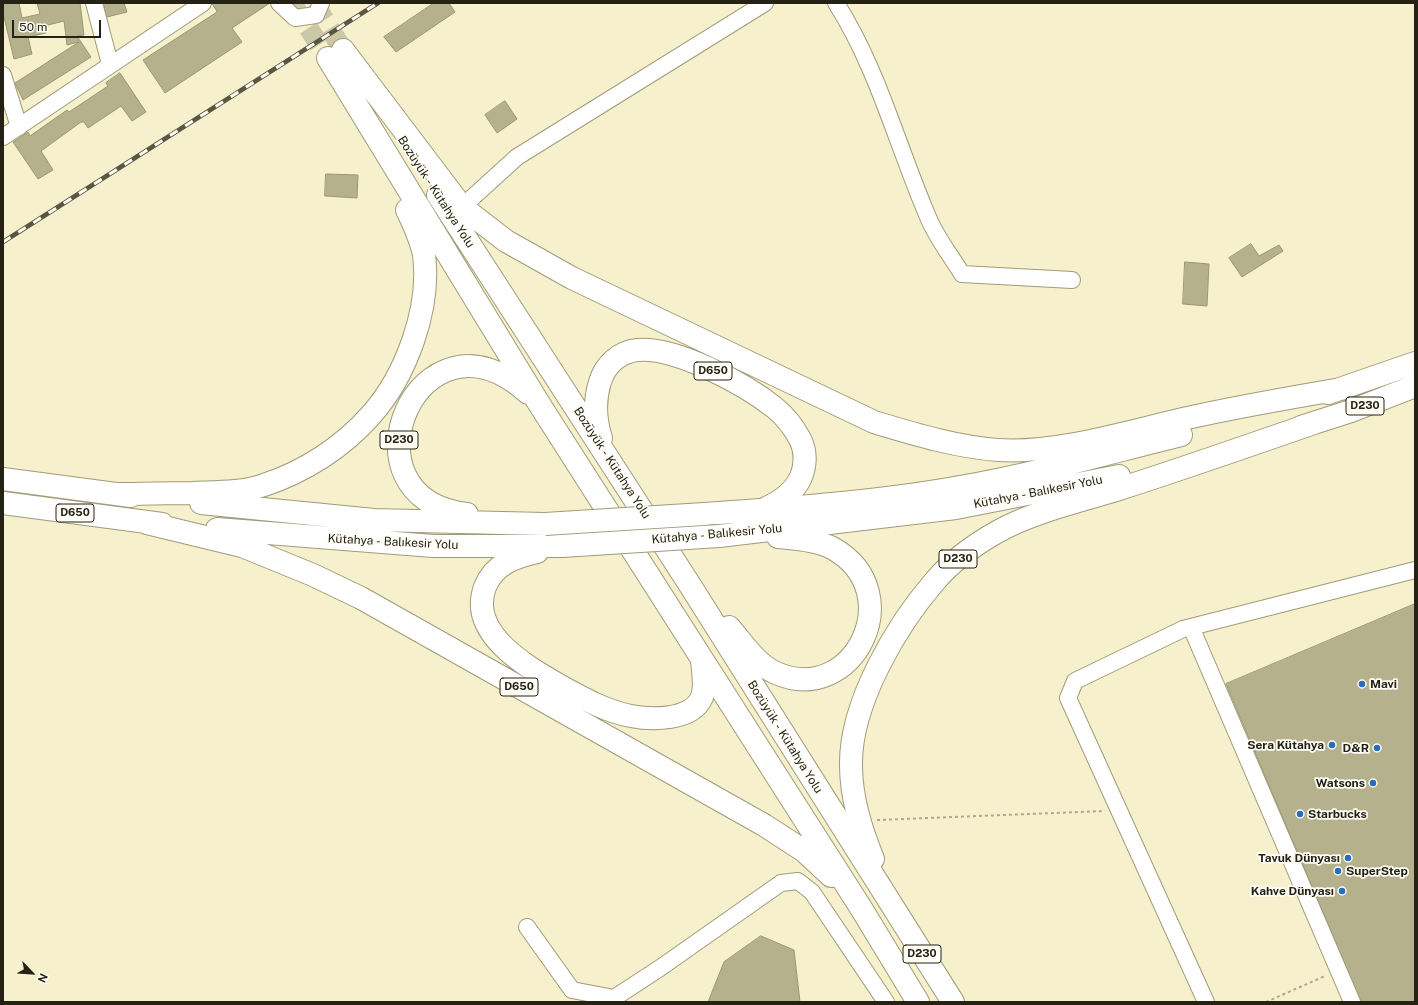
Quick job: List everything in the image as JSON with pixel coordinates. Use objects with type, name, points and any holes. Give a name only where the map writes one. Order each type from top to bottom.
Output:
[{"type":"highway","points":[[336,54],[462,206],[506,240],[572,278],[874,422],[917,435],[963,445],[998,450],[1035,449],[1102,438],[1236,407],[1341,389]]},
{"type":"highway","points":[[116,494],[237,490],[262,486],[284,478],[332,451],[351,435],[372,415],[398,376],[416,329],[424,279],[424,256],[418,232],[336,54]]},
{"type":"highway","name":"Bozüyük - Kütahya Yolu","points":[[336,54],[538,402],[861,908],[918,1002]]},
{"type":"highway","name":"Bozüyük - Kütahya Yolu","points":[[336,54],[606,453],[890,905],[953,1002]]},
{"type":"highway","name":"D650","points":[[606,453],[597,426],[595,410],[597,393],[603,373],[615,358],[636,350],[664,351],[693,361],[732,381],[775,408],[790,425],[800,440],[805,455],[804,469],[799,481],[792,491],[779,502],[761,510]]},
{"type":"highway","name":"Kütahya - Balıkesir Yolu","points":[[3,479],[116,494],[298,514],[374,520],[545,524],[761,510],[880,498],[960,487],[1006,477],[1185,434],[1341,389],[1415,364]]},
{"type":"highway","name":"D230","points":[[538,402],[515,381],[498,373],[481,368],[464,367],[445,371],[428,380],[414,395],[405,412],[400,431],[398,451],[402,469],[412,485],[423,498],[440,508],[458,513],[545,524]]},
{"type":"highway","name":"Kütahya - Balıkesir Yolu","points":[[3,503],[147,522],[321,538],[433,546],[562,546],[719,536],[956,508],[1053,490],[1152,469],[1351,412],[1415,386]]},
{"type":"highway","name":"D230","points":[[890,905],[858,816],[854,798],[851,764],[855,728],[866,693],[907,618],[935,580],[966,552],[998,531],[1032,517],[1186,468],[1314,423]]},
{"type":"highway","name":"D650","points":[[147,522],[242,546],[313,575],[361,598],[764,825],[809,856],[829,873],[861,908]]},
{"type":"highway","points":[[688,582],[763,665],[776,674],[796,679],[820,677],[838,669],[855,654],[865,636],[871,612],[869,592],[858,570],[846,558],[834,548],[803,540],[773,536],[719,536]]},
{"type":"highway","points":[[562,546],[519,556],[501,565],[489,577],[482,595],[483,612],[490,630],[501,644],[518,659],[539,674],[605,708],[629,716],[650,719],[674,717],[692,708],[702,698],[704,680],[702,660]]},
{"type":"street","points":[[94,3],[110,64]]},
{"type":"street","points":[[3,137],[203,3]]},
{"type":"street","points":[[279,3],[295,18],[316,15],[321,3]]},
{"type":"street","points":[[462,206],[517,157],[765,3]]},
{"type":"street","points":[[836,3],[853,31],[877,84],[928,218],[962,274],[1072,280]]},
{"type":"street","points":[[3,75],[18,127]]},
{"type":"street","points":[[1351,412],[1415,397]]},
{"type":"street","points":[[1206,1002],[1068,698],[1075,681],[1183,629],[1415,570]]},
{"type":"street","points":[[1191,627],[1352,1002]]},
{"type":"street","points":[[527,927],[570,996],[611,1000],[673,959],[781,883],[798,881],[812,892],[886,1002]]},
{"type":"path","points":[[858,816],[877,820],[1120,810]]},
{"type":"path","points":[[1266,1002],[1338,970]]},
{"type":"building","points":[[3,3],[19,3],[22,18],[40,14],[37,3],[80,3],[84,35],[77,36],[91,57],[23,100],[15,83],[79,42],[67,45],[64,21],[44,26],[46,33],[28,37],[32,54],[14,59],[3,13]]},
{"type":"building","points":[[104,3],[124,3],[127,12],[107,17]]},
{"type":"building","points":[[212,3],[270,3],[232,28],[242,42],[165,93],[143,60],[217,12]]},
{"type":"building","points":[[434,3],[449,3],[455,12],[396,52],[384,37]]},
{"type":"building","points":[[120,73],[146,112],[132,121],[121,106],[88,128],[84,122],[81,122],[41,151],[53,170],[38,179],[13,142],[28,132],[30,136],[67,110],[69,112],[108,86],[106,83]]},
{"type":"building","points":[[505,101],[517,119],[497,133],[485,115]]},
{"type":"building","points":[[326,174],[358,175],[357,198],[325,196]]},
{"type":"building","points":[[1251,244],[1259,256],[1279,245],[1283,251],[1242,277],[1229,258]]},
{"type":"building","points":[[1185,262],[1209,264],[1207,306],[1183,304]]},
{"type":"building","name":"Sera Kütahya","points":[[1415,604],[1415,1002],[1361,1002],[1226,684]]},
{"type":"building","points":[[761,936],[794,950],[800,1002],[708,1002],[724,962]]},
{"type":"tunnel","points":[[292,3],[328,58]]},
{"type":"tunnel","points":[[314,3],[343,50]]},
{"type":"railway","points":[[3,242],[378,3]]},
{"type":"place","name":"Mavi","points":[[1362,684]]},
{"type":"place","name":"Sera Kütahya","points":[[1332,745]]},
{"type":"place","name":"D&R","points":[[1377,748]]},
{"type":"place","name":"Watsons","points":[[1373,783]]},
{"type":"place","name":"Starbucks","points":[[1300,814]]},
{"type":"place","name":"Tavuk Dünyası","points":[[1348,858]]},
{"type":"place","name":"SuperStep","points":[[1338,871]]},
{"type":"place","name":"Kahve Dünyası","points":[[1342,891]]}]
